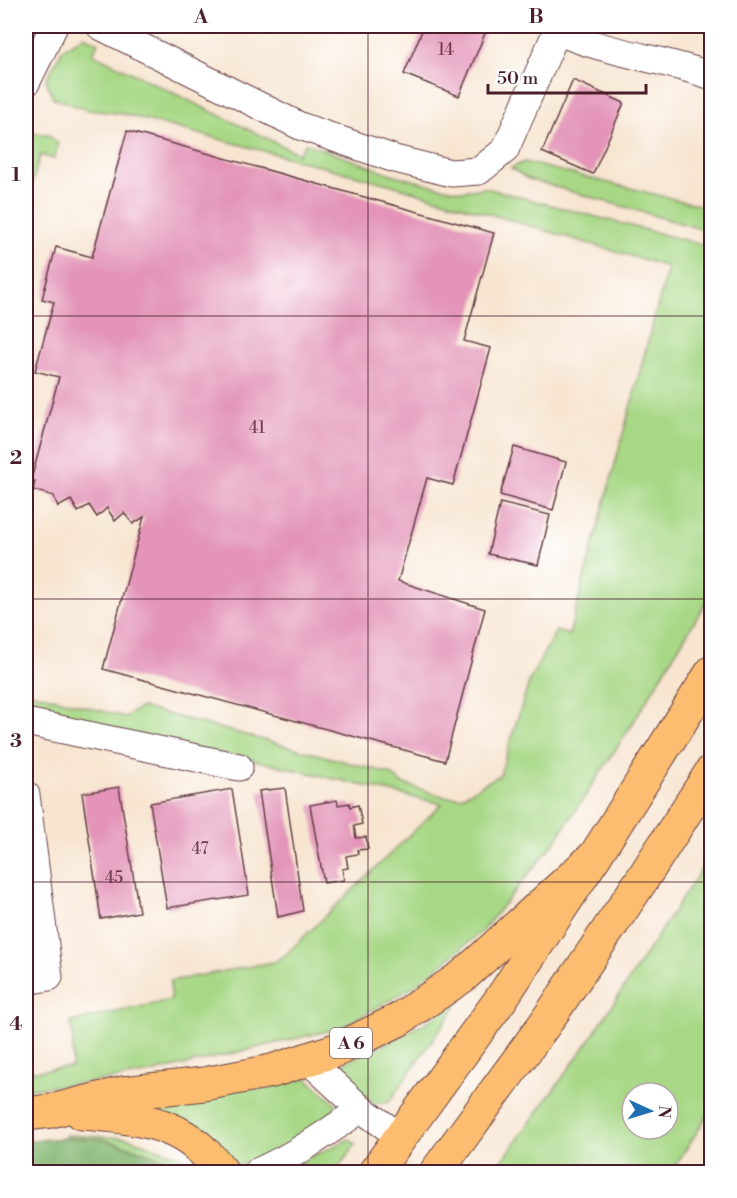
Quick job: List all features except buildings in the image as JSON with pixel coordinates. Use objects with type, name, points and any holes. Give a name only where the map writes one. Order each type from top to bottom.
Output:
[{"type":"highway","name":"A 6","points":[[375,1173],[501,999],[595,856],[711,672]]},
{"type":"highway","points":[[436,1173],[544,1025],[641,881],[711,771]]},
{"type":"highway","name":"A 6","points":[[38,1112],[123,1093],[204,1084],[272,1071],[339,1049],[398,1020],[463,976],[595,856]]},
{"type":"highway","name":"A 6","points":[[38,1112],[126,1116],[154,1122],[179,1132],[201,1148],[222,1173]]},
{"type":"street","points":[[26,83],[54,26]]},
{"type":"street","points":[[100,26],[300,126],[395,159],[451,173],[479,171],[505,150],[558,28],[583,43],[692,69],[711,76]]},
{"type":"street","points":[[26,722],[239,767]]},
{"type":"street","points":[[26,795],[49,977],[26,981]]},
{"type":"street","points":[[308,1060],[361,1109],[401,1137]]},
{"type":"street","points":[[257,1173],[314,1142],[361,1109]]},
{"type":"green space","points":[[84,36],[98,42],[93,54],[299,154],[305,143],[394,175],[435,186],[461,191],[486,188],[711,247],[711,594],[633,723],[554,843],[482,931],[415,986],[340,1028],[146,1074],[26,1089],[26,1072],[72,1067],[71,1022],[171,1000],[170,981],[274,962],[284,956],[442,804],[245,758],[26,712],[26,691],[125,717],[141,707],[391,774],[401,783],[445,797],[461,797],[500,775],[530,679],[556,631],[569,635],[668,267],[392,185],[124,114],[87,110],[53,98],[46,80],[63,49]]},
{"type":"green space","points":[[30,133],[49,135],[58,144],[54,159],[40,155],[26,208],[26,137]]},
{"type":"green space","points":[[524,162],[711,208],[711,232],[528,179],[511,168]]},
{"type":"green space","points":[[711,854],[711,1110],[671,1172],[494,1172],[589,1041]]},
{"type":"green space","points":[[464,995],[389,1102],[375,1104],[337,1070],[337,1065],[373,1050],[425,1023]]},
{"type":"green space","points":[[305,1077],[336,1104],[333,1111],[288,1146],[249,1164],[236,1165],[156,1110],[158,1101]]},
{"type":"green space","points":[[66,1135],[128,1138],[180,1156],[199,1172],[183,1172],[178,1167],[104,1140],[66,1138]]},
{"type":"green space","points":[[66,1138],[99,1139],[123,1145],[167,1161],[183,1172],[26,1172],[26,1141]]},
{"type":"green space","points":[[349,1139],[356,1144],[335,1172],[279,1172]]}]
